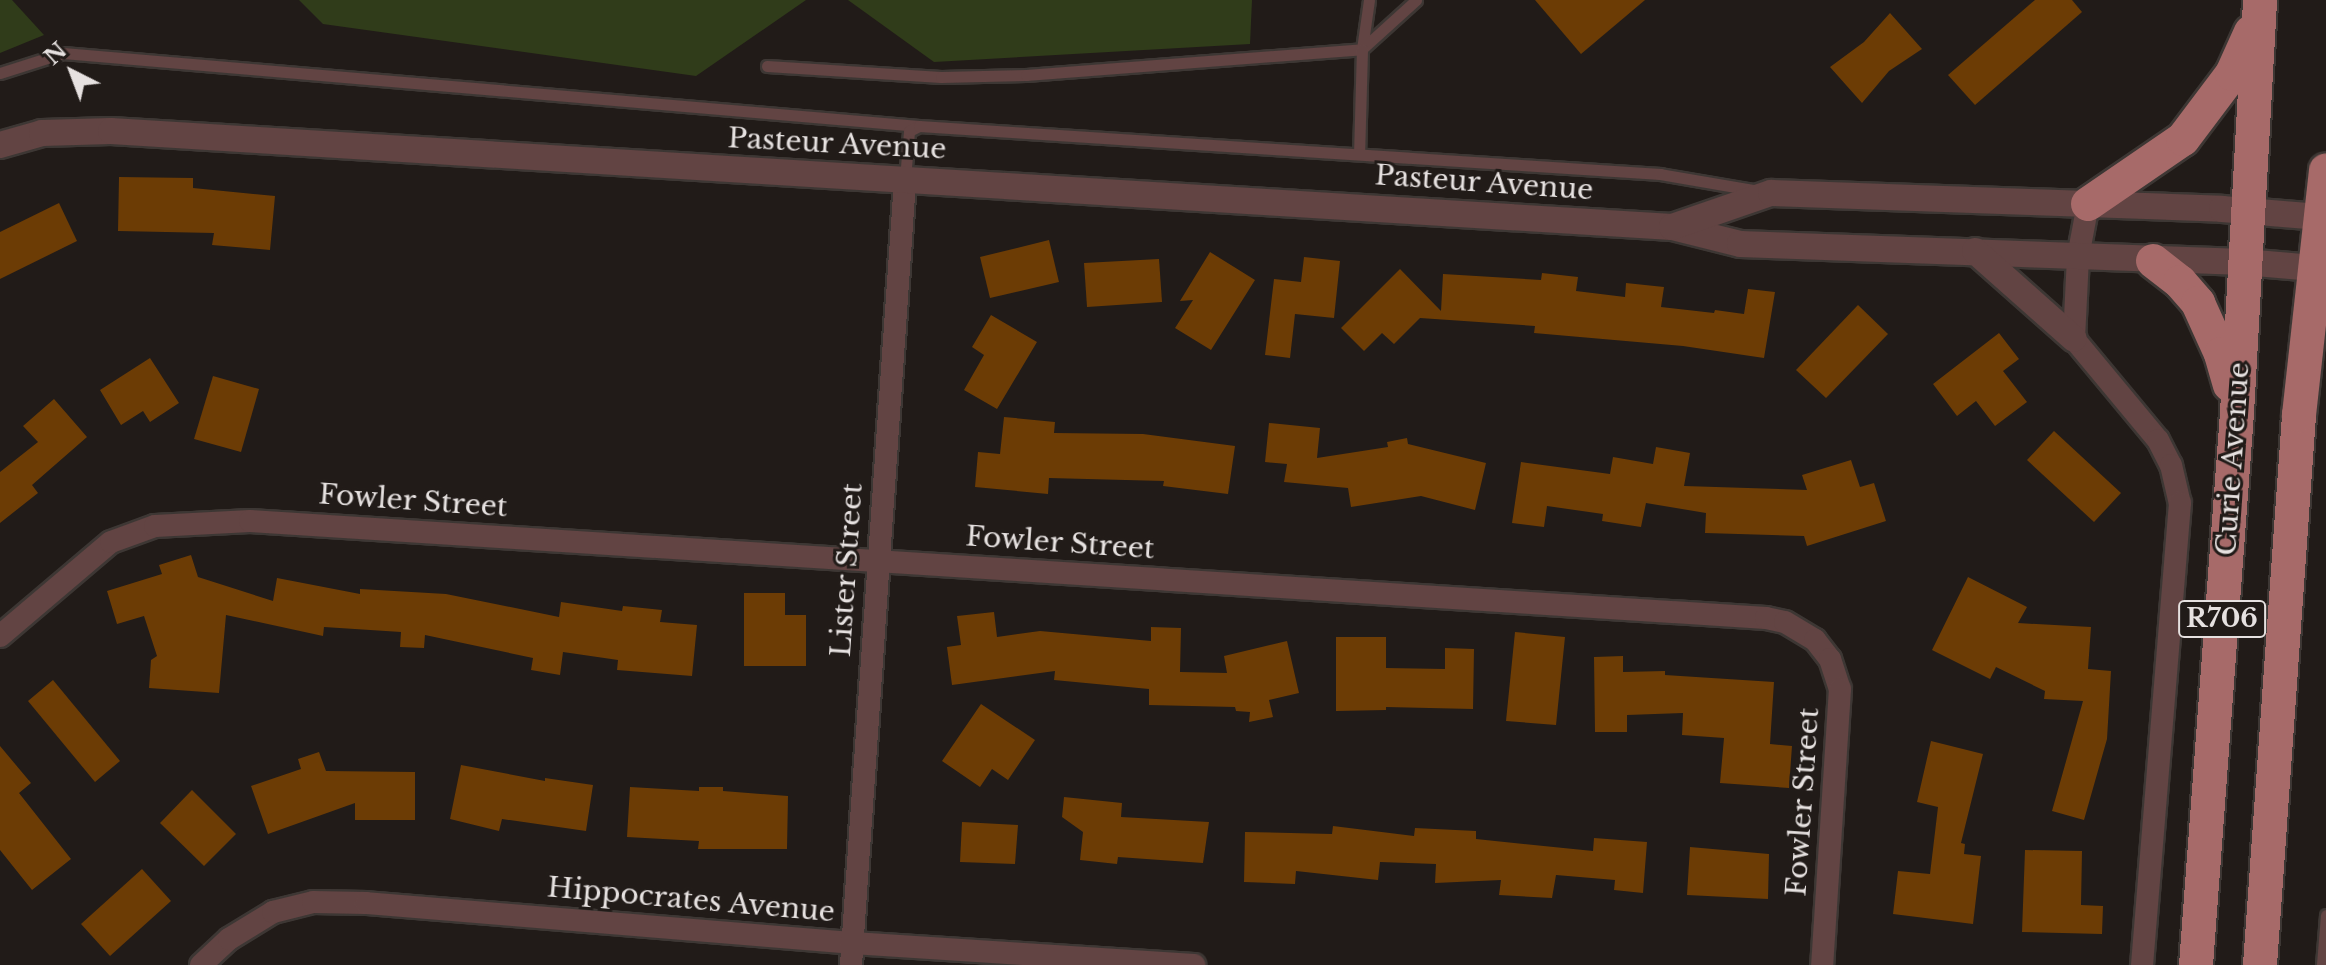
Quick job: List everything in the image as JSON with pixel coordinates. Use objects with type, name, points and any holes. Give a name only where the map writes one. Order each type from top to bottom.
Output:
[{"type":"main road","points":[[2088,204],[2169,151],[2204,116],[2242,57],[2259,0]]},
{"type":"main road","name":"Curie Avenue","points":[[2196,965],[2237,413],[2259,0]]},
{"type":"main road","name":"R706","points":[[2260,965],[2299,415],[2320,268],[2326,170]]},
{"type":"main road","points":[[2153,261],[2180,282],[2198,303],[2221,354],[2237,413]]},
{"type":"main road","points":[[2299,415],[2326,349]]},
{"type":"street","name":"Pasteur Avenue","points":[[0,145],[42,133],[111,131],[1672,227],[1740,244],[2244,262],[2320,268]]},
{"type":"street","name":"Lister Street","points":[[852,954],[905,180]]},
{"type":"street","name":"Pasteur Avenue","points":[[1672,227],[1771,193],[2088,204],[2323,217]]},
{"type":"street","points":[[2074,339],[2078,257],[2088,204]]},
{"type":"street","points":[[1975,251],[2074,339]]},
{"type":"street","name":"Curie Avenue","points":[[2074,339],[2158,440],[2171,465],[2180,503],[2142,965]]},
{"type":"street","name":"Fowler Street","points":[[0,636],[88,558],[111,542],[155,526],[250,521],[1481,601],[1694,612],[1785,622],[1823,649],[1836,670],[1840,689],[1822,965]]},
{"type":"street","name":"Hippocrates Avenue","points":[[201,965],[229,939],[273,912],[313,902],[366,903],[852,954],[1194,965]]},
{"type":"lane","points":[[1359,154],[1362,49],[1369,0]]},
{"type":"lane","points":[[767,66],[941,77],[1026,75],[1362,49],[1416,0]]},
{"type":"lane","points":[[0,73],[63,53],[919,126],[1660,174],[1771,193]]},
{"type":"lane","points":[[905,180],[909,131],[919,126]]},
{"type":"lane","points":[[2322,965],[2326,915]]},
{"type":"green space","points":[[0,0],[12,0],[44,35],[0,53]]},
{"type":"green space","points":[[299,0],[806,0],[696,76],[323,24]]},
{"type":"green space","points":[[848,0],[1252,0],[1250,44],[934,62]]},
{"type":"building","points":[[1535,0],[1645,0],[1581,54]]},
{"type":"building","points":[[2035,0],[2072,0],[2082,12],[1975,105],[1948,75]]},
{"type":"building","points":[[1890,13],[1922,49],[1889,71],[1862,103],[1830,67],[1864,42]]},
{"type":"building","points":[[119,177],[193,178],[193,188],[275,196],[270,250],[212,245],[214,233],[118,231]]},
{"type":"building","points":[[59,203],[77,241],[0,279],[0,232]]},
{"type":"building","points":[[1049,240],[1059,282],[990,298],[980,257]]},
{"type":"building","points":[[1210,252],[1255,280],[1211,350],[1175,328],[1193,300],[1180,301]]},
{"type":"building","points":[[1304,257],[1340,261],[1334,318],[1295,314],[1290,358],[1265,355],[1274,279],[1301,282]]},
{"type":"building","points":[[1159,259],[1162,302],[1087,307],[1084,263]]},
{"type":"building","points":[[1400,269],[1441,311],[1443,274],[1541,280],[1542,273],[1578,277],[1576,291],[1625,297],[1626,283],[1664,287],[1661,307],[1714,313],[1715,310],[1744,314],[1748,289],[1775,292],[1764,358],[1683,346],[1534,333],[1535,326],[1420,318],[1394,344],[1382,333],[1364,351],[1341,328]]},
{"type":"building","points":[[1858,305],[1888,334],[1826,398],[1796,370]]},
{"type":"building","points":[[991,315],[1037,342],[997,409],[964,390],[984,355],[972,347]]},
{"type":"building","points":[[1999,333],[2019,359],[2003,371],[2027,402],[1995,426],[1976,401],[1957,416],[1933,384]]},
{"type":"building","points":[[150,358],[179,403],[150,422],[143,411],[121,425],[100,390]]},
{"type":"building","points":[[213,376],[259,389],[241,452],[194,439]]},
{"type":"building","points":[[54,399],[87,437],[32,485],[38,493],[0,523],[0,472],[38,442],[23,426]]},
{"type":"building","points":[[1004,417],[1055,422],[1054,433],[1143,434],[1235,446],[1228,494],[1163,486],[1164,481],[1049,478],[1048,494],[975,487],[978,452],[1000,454]]},
{"type":"building","points":[[1269,423],[1320,428],[1317,458],[1388,447],[1387,442],[1407,438],[1408,444],[1486,463],[1475,510],[1421,496],[1351,507],[1348,488],[1284,482],[1287,464],[1265,462]]},
{"type":"building","points":[[2054,431],[2121,493],[2094,522],[2027,460]]},
{"type":"building","points":[[1656,447],[1690,453],[1684,486],[1807,490],[1802,475],[1851,460],[1860,487],[1874,483],[1886,521],[1807,546],[1804,536],[1705,533],[1706,513],[1646,503],[1641,527],[1602,521],[1603,514],[1547,506],[1544,527],[1512,523],[1521,462],[1610,474],[1613,457],[1653,464]]},
{"type":"building","points":[[191,555],[198,577],[273,601],[277,578],[360,594],[360,589],[446,594],[559,617],[561,602],[622,611],[623,606],[662,610],[660,622],[697,625],[692,676],[617,670],[618,660],[563,652],[560,675],[531,670],[533,658],[425,635],[424,648],[400,647],[401,632],[324,627],[323,636],[226,615],[219,693],[149,688],[151,660],[157,656],[144,616],[117,624],[107,591],[162,574],[159,565]]},
{"type":"building","points":[[1968,577],[2027,607],[2018,623],[2091,627],[2088,669],[2111,671],[2107,739],[2084,820],[2052,811],[2083,701],[2044,699],[2045,691],[1996,667],[1990,679],[1932,650]]},
{"type":"building","points":[[744,593],[785,593],[785,615],[806,615],[806,666],[744,666]]},
{"type":"building","points":[[994,612],[997,637],[1040,631],[1151,641],[1151,627],[1181,628],[1180,672],[1227,673],[1224,656],[1287,641],[1299,693],[1269,700],[1273,717],[1249,722],[1250,712],[1236,711],[1235,707],[1149,705],[1149,689],[1054,680],[1055,671],[952,685],[947,647],[961,645],[957,616]]},
{"type":"building","points":[[1515,632],[1565,637],[1556,725],[1506,721]]},
{"type":"building","points":[[1336,637],[1386,637],[1386,668],[1445,669],[1445,648],[1474,649],[1473,709],[1386,707],[1386,710],[1336,711]]},
{"type":"building","points":[[1623,656],[1623,672],[1665,671],[1665,675],[1774,682],[1770,744],[1792,746],[1789,788],[1720,783],[1724,738],[1682,735],[1683,713],[1627,715],[1627,732],[1595,732],[1594,657]]},
{"type":"building","points":[[53,680],[120,761],[95,782],[28,701]]},
{"type":"building","points":[[981,704],[1035,740],[1008,780],[992,769],[980,787],[942,761]]},
{"type":"building","points":[[1931,741],[1983,754],[1961,843],[1965,844],[1964,854],[1981,856],[1973,924],[1893,914],[1898,871],[1930,874],[1938,807],[1917,802]]},
{"type":"building","points":[[0,746],[31,783],[19,793],[71,859],[32,890],[0,850]]},
{"type":"building","points":[[319,752],[326,771],[415,772],[415,820],[355,820],[355,803],[268,834],[251,786],[301,769],[298,759]]},
{"type":"building","points":[[461,765],[545,781],[545,778],[593,785],[586,831],[502,819],[499,831],[450,819]]},
{"type":"building","points":[[630,787],[699,791],[699,787],[723,787],[723,791],[788,796],[787,849],[698,849],[699,841],[627,837]]},
{"type":"building","points":[[192,790],[236,834],[204,866],[160,823]]},
{"type":"building","points":[[1064,797],[1122,803],[1121,817],[1209,822],[1203,863],[1118,857],[1117,864],[1080,860],[1083,832],[1062,817]]},
{"type":"building","points":[[962,822],[1018,825],[1015,864],[960,862]]},
{"type":"building","points":[[1333,826],[1414,836],[1415,828],[1476,831],[1476,839],[1593,851],[1594,838],[1647,842],[1643,893],[1614,890],[1615,880],[1556,875],[1552,898],[1499,895],[1501,880],[1435,883],[1436,864],[1380,862],[1378,880],[1296,871],[1295,884],[1244,882],[1245,832],[1332,834]]},
{"type":"building","points":[[1690,847],[1769,854],[1768,899],[1687,895]]},
{"type":"building","points":[[2025,850],[2082,851],[2081,905],[2103,906],[2102,934],[2022,932]]},
{"type":"building","points":[[142,869],[171,901],[110,956],[81,924]]}]
